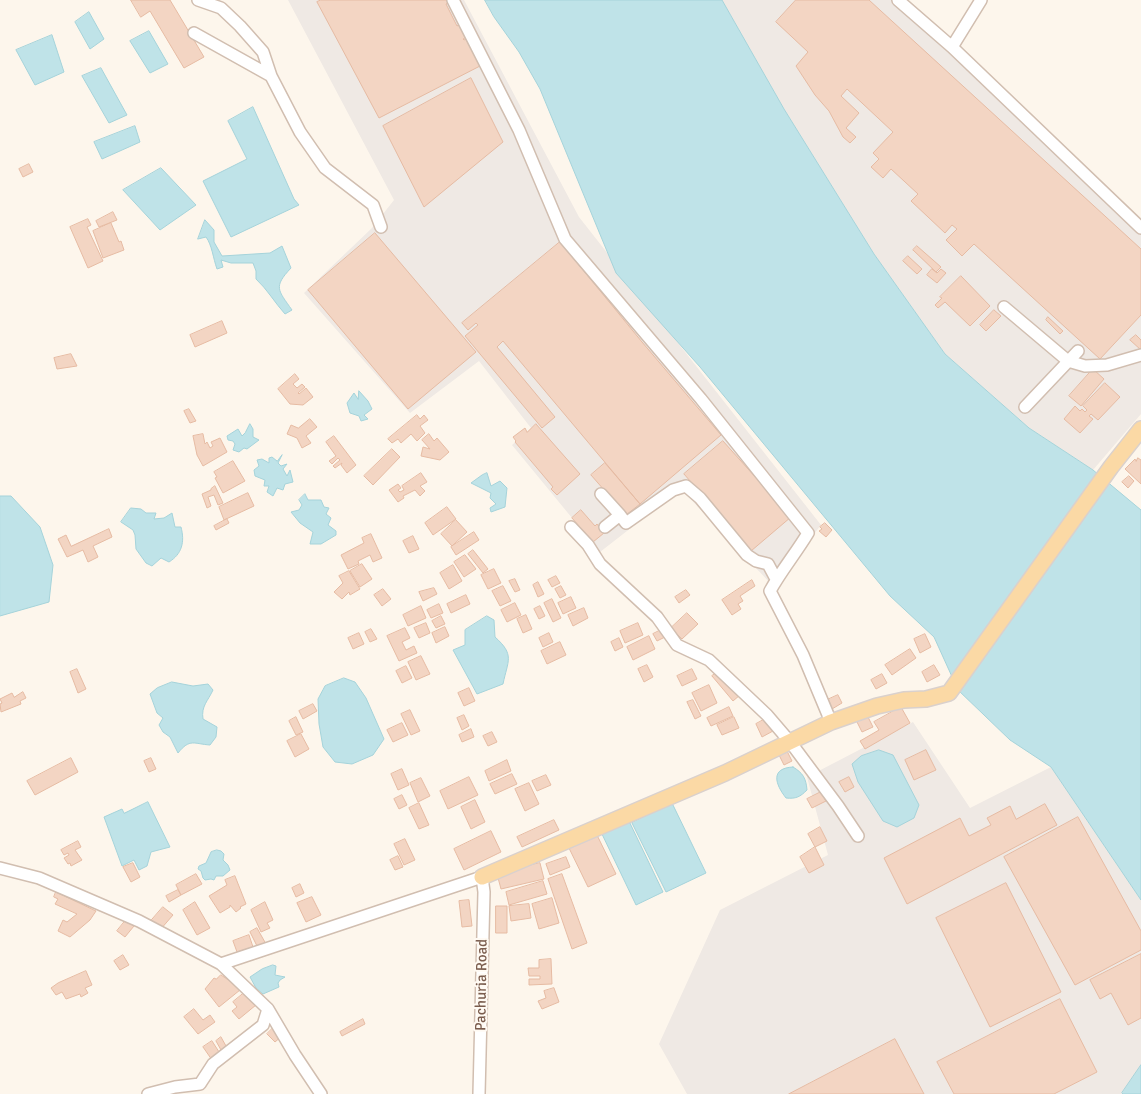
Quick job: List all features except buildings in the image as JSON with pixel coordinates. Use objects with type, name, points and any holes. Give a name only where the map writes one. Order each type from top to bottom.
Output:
[{"type":"main road","points":[[482,877],[716,777],[791,743],[831,722],[877,706],[904,700],[926,699],[949,693],[1111,467],[1141,429]]},
{"type":"street","points":[[198,0],[221,8],[263,52],[271,76],[300,132],[325,168],[373,205],[381,228]]},
{"type":"street","points":[[453,0],[519,130],[565,239],[701,399],[808,533],[776,579],[770,591],[803,655],[831,722]]},
{"type":"street","points":[[898,0],[952,47],[1141,228]]},
{"type":"street","points":[[952,47],[981,0]]},
{"type":"street","points":[[194,33],[271,76]]},
{"type":"street","points":[[1004,307],[1068,361],[1085,366],[1107,365],[1141,355]]},
{"type":"street","points":[[1025,407],[1078,351]]},
{"type":"street","points":[[601,494],[626,523],[672,490],[686,486],[700,498],[747,555],[756,561],[768,564],[776,579]]},
{"type":"street","points":[[605,527],[620,515]]},
{"type":"street","points":[[571,527],[588,544],[600,564],[657,617],[677,645],[709,660],[767,715],[791,743],[858,836]]},
{"type":"street","points":[[0,868],[39,878],[139,921],[220,964],[268,1009],[321,1094]]},
{"type":"street","points":[[220,964],[482,877]]},
{"type":"street","name":"Pachuria Road","points":[[479,1094],[484,892],[482,877]]},
{"type":"street","points":[[148,1094],[175,1086],[200,1084],[213,1064],[263,1025],[268,1009]]},
{"type":"shaded area","points":[[288,0],[464,0],[579,217],[821,525],[773,586],[681,489],[600,552],[512,445],[531,428],[479,361],[410,413],[304,293],[372,228],[394,200]]},
{"type":"shaded area","points":[[722,0],[900,0],[1141,232],[1141,414],[1093,470],[1029,428],[945,354],[874,254],[784,109]]},
{"type":"shaded area","points":[[913,722],[970,808],[1051,767],[1141,900],[1141,1065],[1123,1094],[687,1094],[659,1044],[720,910],[828,855],[807,777]]},
{"type":"water","points":[[485,0],[722,0],[784,109],[874,254],[945,354],[1029,428],[1093,470],[1141,510],[1141,900],[1051,767],[1010,740],[958,690],[934,637],[890,596],[700,367],[616,273],[540,89],[519,52],[494,17]]},
{"type":"water","points":[[89,12],[104,39],[90,49],[75,22]]},
{"type":"water","points":[[149,31],[168,64],[150,73],[130,41]]},
{"type":"water","points":[[52,35],[64,72],[35,85],[16,50]]},
{"type":"water","points":[[101,68],[127,115],[109,123],[82,76]]},
{"type":"water","points":[[253,107],[294,199],[299,205],[231,237],[203,181],[247,159],[228,121]]},
{"type":"water","points":[[135,126],[140,142],[102,159],[94,142]]},
{"type":"water","points":[[161,168],[196,205],[160,230],[123,190]]},
{"type":"water","points":[[205,220],[214,230],[214,242],[222,256],[270,253],[282,246],[291,268],[285,274],[280,284],[280,289],[283,298],[292,310],[285,314],[281,310],[256,279],[253,263],[231,263],[221,260],[223,267],[217,269],[208,240],[206,237],[198,239]]},
{"type":"water","points":[[359,391],[372,409],[364,415],[368,419],[361,421],[359,416],[350,413],[347,403],[354,393],[358,399]]},
{"type":"water","points":[[250,424],[253,429],[253,437],[259,440],[247,449],[244,448],[239,452],[233,450],[235,444],[233,441],[228,440],[227,436],[238,429],[242,436]]},
{"type":"water","points":[[282,455],[278,463],[281,466],[287,464],[283,469],[287,476],[290,470],[293,482],[285,484],[283,490],[277,488],[273,496],[267,492],[269,486],[264,486],[265,480],[255,476],[254,470],[259,466],[257,460],[262,459],[269,463],[269,458],[272,457],[277,461]]},
{"type":"water","points":[[487,473],[491,486],[500,481],[507,488],[505,507],[491,512],[490,508],[496,504],[490,498],[491,493],[471,483]]},
{"type":"water","points":[[305,494],[308,500],[321,500],[324,507],[329,508],[326,514],[331,518],[328,525],[336,531],[336,535],[321,544],[310,544],[313,532],[300,523],[291,512],[299,510],[302,505],[299,500]]},
{"type":"water","points":[[0,496],[11,496],[40,527],[53,565],[49,602],[0,616]]},
{"type":"water","points":[[131,508],[141,509],[146,513],[156,513],[154,519],[164,518],[172,513],[175,527],[181,527],[183,538],[180,551],[173,559],[169,562],[161,558],[152,566],[146,563],[136,549],[133,530],[121,522]]},
{"type":"water","points":[[487,616],[494,620],[495,637],[508,653],[508,663],[503,684],[477,694],[453,650],[465,645],[465,630]]},
{"type":"water","points":[[344,678],[355,682],[366,698],[384,739],[373,755],[352,764],[335,762],[323,747],[319,724],[318,699],[325,686]]},
{"type":"water","points":[[172,682],[193,686],[208,684],[213,690],[204,707],[203,714],[203,719],[217,727],[216,737],[210,745],[192,743],[186,745],[178,753],[170,737],[163,732],[159,725],[163,718],[157,713],[150,694],[157,688]]},
{"type":"water","points":[[879,750],[893,755],[919,805],[914,818],[897,827],[883,821],[858,782],[852,764],[861,756]]},
{"type":"water","points":[[793,767],[803,776],[807,790],[798,797],[786,798],[779,787],[777,778],[781,770]]},
{"type":"water","points":[[148,802],[170,847],[151,852],[147,866],[139,870],[134,860],[122,866],[104,817],[122,809],[124,813]]},
{"type":"water","points":[[672,803],[706,873],[666,892],[632,823]]},
{"type":"water","points":[[628,819],[663,892],[636,905],[601,832]]},
{"type":"water","points":[[217,850],[224,854],[223,860],[230,870],[223,876],[216,876],[214,880],[205,880],[198,869],[199,866],[206,863],[211,852]]},
{"type":"water","points":[[273,965],[276,966],[275,975],[285,977],[278,983],[279,987],[263,994],[256,988],[250,977],[262,969]]},
{"type":"water","points":[[1141,1065],[1141,1094],[1123,1094],[1122,1093]]}]
